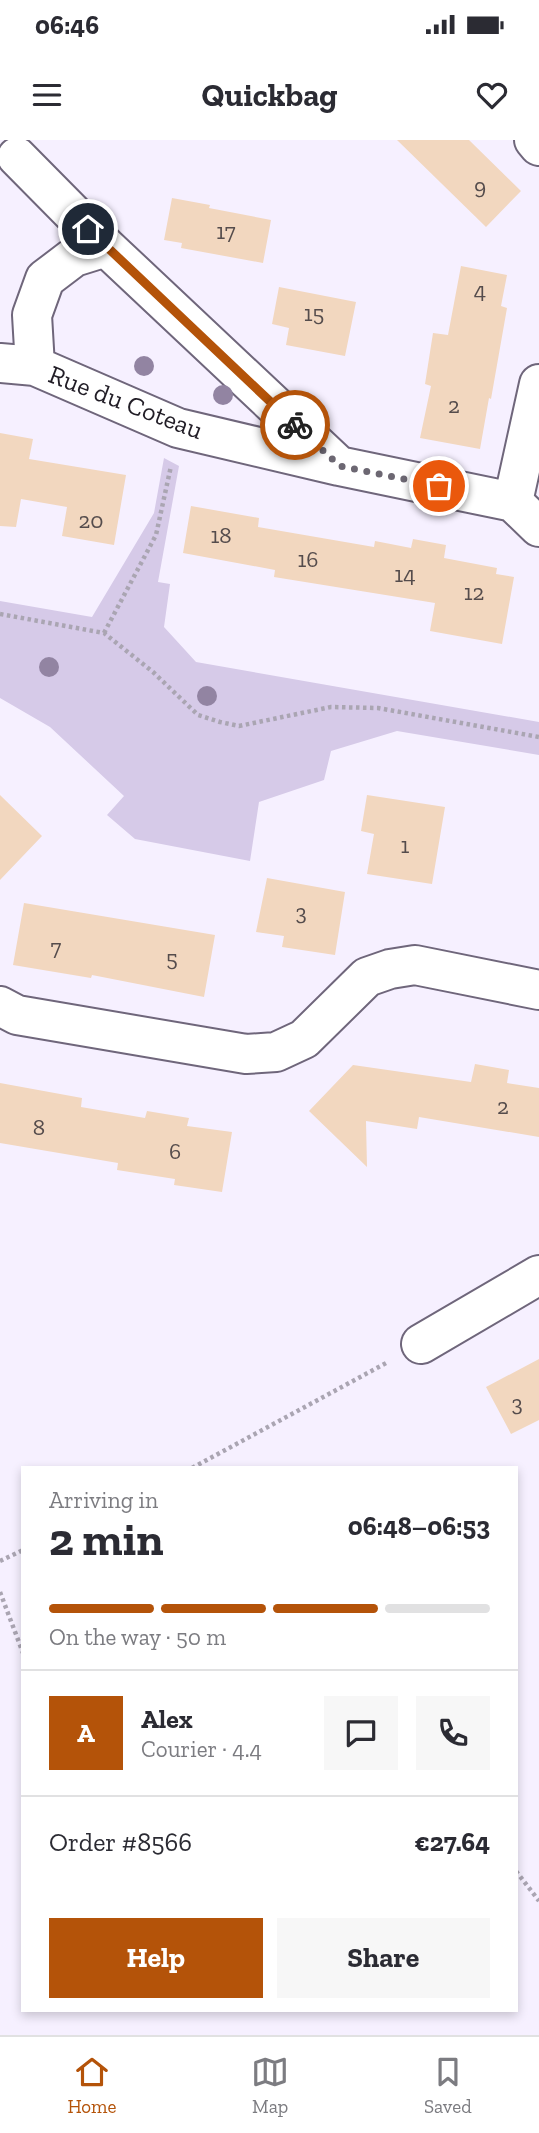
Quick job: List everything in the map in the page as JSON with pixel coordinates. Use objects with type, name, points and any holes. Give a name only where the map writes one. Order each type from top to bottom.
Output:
[{"type":"street","points":[[534,140],[539,146]]},
{"type":"street","points":[[16,162],[340,466]]},
{"type":"street","name":"Rue du Coteau","points":[[106,247],[74,257],[45,279],[18,365],[178,428],[526,514]]},
{"type":"street","points":[[526,514],[539,384]]},
{"type":"street","points":[[0,1006],[18,1015],[246,1054],[276,1052],[304,1039],[367,977],[390,968],[415,965],[539,990]]},
{"type":"street","points":[[421,1344],[539,1275]]},
{"type":"path","points":[[104,633],[156,535],[178,428]]},
{"type":"path","points":[[0,614],[104,633],[153,672],[198,715],[220,722],[239,726],[331,707],[378,708],[539,737]]},
{"type":"path","points":[[196,1466],[421,1344]]},
{"type":"path","points":[[0,1561],[21,1551]]},
{"type":"path","points":[[0,1592],[21,1648]]},
{"type":"path","points":[[518,1874],[539,1901]]},
{"type":"shaded area","points":[[164,458],[179,466],[158,582],[170,584],[164,627],[196,662],[539,722],[539,755],[397,731],[331,751],[324,780],[259,802],[250,861],[135,839],[107,815],[124,796],[50,727],[0,698],[0,601],[92,617],[154,513]]},
{"type":"building","points":[[397,140],[469,140],[521,191],[486,227]]},
{"type":"building","points":[[172,198],[271,220],[263,263],[181,248],[182,243],[164,240]]},
{"type":"building","points":[[461,266],[507,275],[501,306],[507,308],[480,449],[420,438],[431,386],[425,384],[433,333],[448,335]]},
{"type":"building","points":[[279,287],[356,302],[345,356],[286,345],[289,328],[272,324]]},
{"type":"building","points":[[0,433],[33,439],[29,459],[126,475],[114,545],[62,536],[67,507],[21,499],[16,527],[0,526]]},
{"type":"building","points":[[191,506],[259,518],[258,527],[374,547],[375,541],[411,548],[413,539],[446,545],[444,558],[497,568],[496,574],[514,577],[502,644],[430,631],[435,603],[274,577],[275,570],[183,553]]},
{"type":"building","points":[[0,795],[42,836],[0,880]]},
{"type":"building","points":[[367,795],[445,807],[432,884],[367,874],[374,834],[361,831]]},
{"type":"building","points":[[267,878],[345,892],[335,955],[282,947],[284,936],[256,932]]},
{"type":"building","points":[[24,903],[215,935],[204,997],[92,975],[91,978],[13,965]]},
{"type":"building","points":[[475,1064],[509,1070],[507,1083],[539,1088],[539,1137],[419,1117],[417,1129],[366,1121],[367,1167],[309,1111],[353,1065],[471,1082]]},
{"type":"building","points":[[0,1083],[82,1098],[81,1107],[145,1118],[147,1111],[189,1118],[187,1126],[232,1132],[222,1192],[174,1185],[175,1179],[117,1170],[118,1163],[0,1143]]},
{"type":"building","points":[[539,1359],[539,1420],[511,1434],[486,1387]]},
{"type":"way so far","points":[[295,425],[340,466],[439,486]]},
{"type":"route","points":[[88,229],[295,425]]}]
